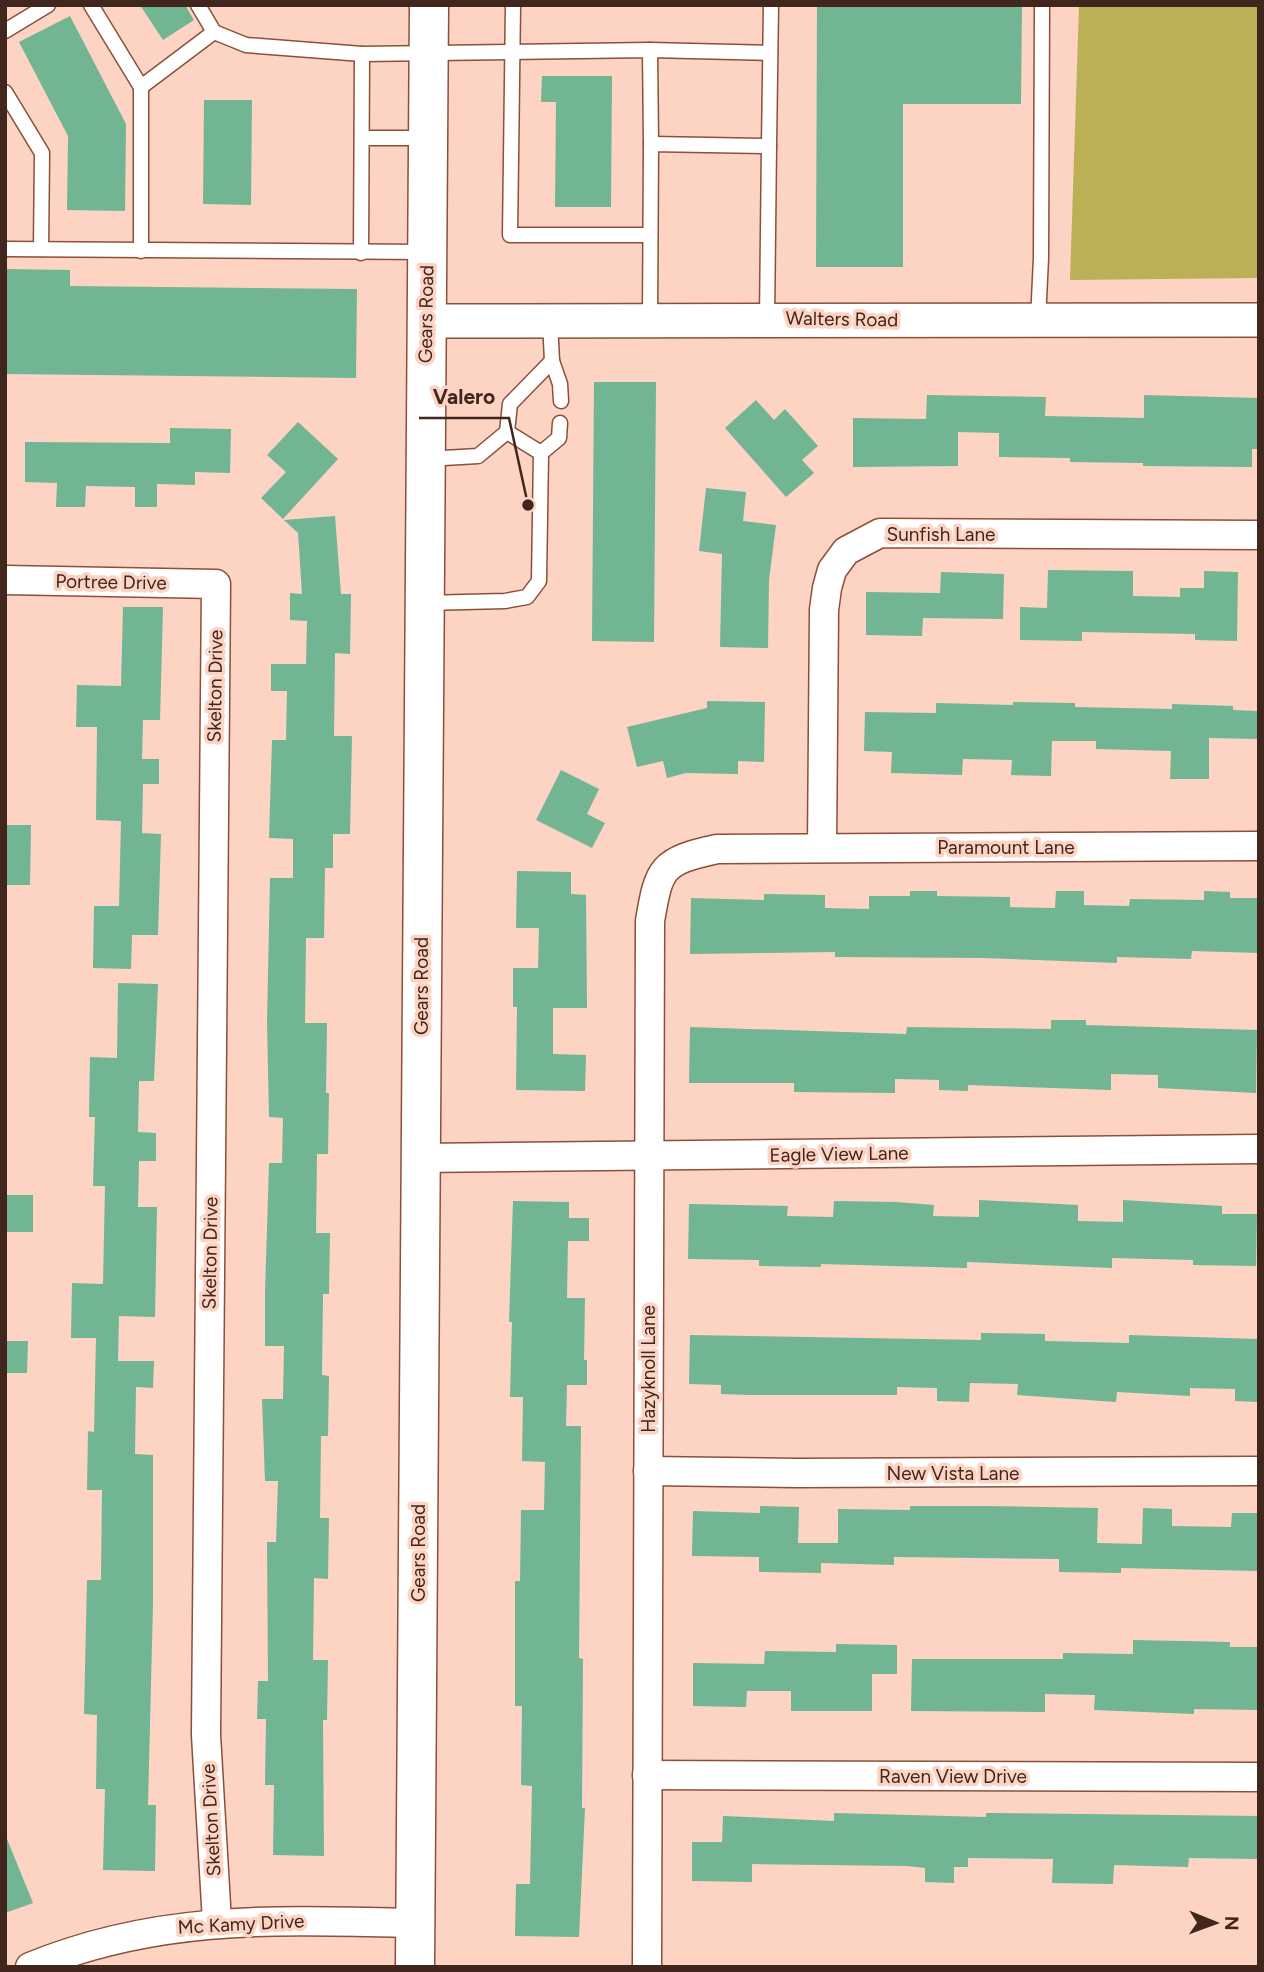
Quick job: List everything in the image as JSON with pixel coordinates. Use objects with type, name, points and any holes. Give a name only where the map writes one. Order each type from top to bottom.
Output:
[{"type":"main road","name":"Gears Road","points":[[415,1967],[429,5]]},
{"type":"street","name":"Walters Road","points":[[426,321],[1259,320]]},
{"type":"street","name":"Sunfish Lane","points":[[822,848],[824,610],[832,570],[845,551],[880,533],[1259,536]]},
{"type":"street","name":"Portree Drive","points":[[5,580],[216,584]]},
{"type":"street","name":"Skelton Drive","points":[[216,584],[206,1735],[217,1922]]},
{"type":"street","name":"Paramount Lane","points":[[754,848],[1259,846]]},
{"type":"street","name":"Hazyknoll Lane","points":[[647,1967],[650,921],[657,881],[668,865],[691,855],[718,849],[754,848]]},
{"type":"street","name":"Eagle View Lane","points":[[420,1158],[1259,1149]]},
{"type":"street","name":"New Vista Lane","points":[[648,1471],[797,1474],[1259,1471]]},
{"type":"street","name":"Raven View Drive","points":[[648,1774],[1259,1777]]},
{"type":"street","name":"Mc Kamy Drive","points":[[30,1967],[105,1943],[172,1927],[217,1922],[415,1923]]},
{"type":"lane","points":[[5,31],[48,5]]},
{"type":"lane","points":[[90,5],[141,87],[141,251]]},
{"type":"lane","points":[[198,5],[214,32],[246,44],[362,54],[429,51],[770,52]]},
{"type":"lane","points":[[513,5],[510,235],[650,235]]},
{"type":"lane","points":[[767,319],[771,5]]},
{"type":"lane","points":[[1037,321],[1041,258],[1042,5]]},
{"type":"lane","points":[[141,87],[214,32]]},
{"type":"lane","points":[[650,50],[650,321]]},
{"type":"lane","points":[[361,253],[362,54]]},
{"type":"lane","points":[[5,92],[42,153],[41,249]]},
{"type":"lane","points":[[5,121],[23,121]]},
{"type":"lane","points":[[362,138],[428,138]]},
{"type":"lane","points":[[651,144],[769,146]]},
{"type":"lane","points":[[5,249],[427,252]]},
{"type":"lane","points":[[550,321],[552,361],[560,384],[561,401]]},
{"type":"lane","points":[[425,459],[478,456],[507,432],[510,404],[552,361]]},
{"type":"lane","points":[[424,603],[505,601],[527,597],[539,581],[541,453],[559,438],[560,423]]},
{"type":"lane","points":[[507,432],[541,453]]},
{"type":"shaded area","points":[[1079,5],[1259,5],[1259,278],[1070,280]]},
{"type":"building","points":[[140,5],[185,5],[194,20],[163,40]]},
{"type":"building","points":[[817,5],[1022,5],[1021,104],[903,104],[903,267],[816,267]]},
{"type":"building","points":[[70,16],[126,124],[125,211],[67,210],[68,136],[19,42]]},
{"type":"building","points":[[542,76],[612,76],[611,207],[555,207],[556,102],[541,102]]},
{"type":"building","points":[[204,100],[252,100],[251,205],[203,204]]},
{"type":"building","points":[[5,269],[70,270],[70,286],[357,289],[356,378],[5,374]]},
{"type":"building","points":[[594,382],[656,382],[654,642],[592,641]]},
{"type":"building","points":[[927,395],[1046,397],[1045,416],[1144,418],[1144,395],[1259,398],[1259,449],[1252,449],[1252,467],[1070,462],[1070,458],[999,457],[999,433],[958,432],[958,466],[853,467],[853,418],[926,419]]},
{"type":"building","points":[[756,400],[774,420],[785,409],[818,446],[802,460],[814,473],[786,497],[725,428]]},
{"type":"building","points":[[298,422],[338,459],[283,519],[261,498],[286,472],[267,455]]},
{"type":"building","points":[[170,428],[231,429],[230,473],[195,472],[195,485],[157,484],[157,507],[135,507],[135,487],[86,486],[85,507],[56,507],[57,483],[25,482],[25,442],[170,443]]},
{"type":"building","points":[[706,488],[746,492],[743,521],[776,525],[769,580],[768,648],[720,647],[722,554],[699,551]]},
{"type":"building","points":[[335,516],[341,594],[351,594],[350,654],[335,653],[334,736],[352,736],[350,834],[333,834],[333,868],[325,868],[324,938],[306,938],[305,1023],[327,1023],[326,1093],[329,1093],[328,1154],[317,1154],[316,1233],[330,1233],[329,1294],[323,1294],[322,1375],[329,1376],[328,1436],[321,1436],[320,1518],[329,1518],[328,1579],[314,1578],[313,1660],[328,1660],[327,1720],[323,1720],[324,1856],[273,1855],[274,1785],[265,1785],[266,1719],[257,1719],[258,1681],[268,1681],[267,1542],[276,1542],[278,1481],[265,1481],[262,1399],[283,1399],[284,1346],[265,1346],[265,1293],[269,1163],[282,1163],[283,1118],[269,1117],[267,1022],[270,878],[293,878],[293,839],[269,838],[272,740],[286,740],[287,691],[271,691],[271,664],[306,664],[307,621],[290,620],[290,593],[302,594],[298,533],[284,520]]},
{"type":"building","points":[[1048,570],[1133,571],[1133,596],[1180,597],[1180,588],[1204,588],[1204,571],[1238,572],[1237,641],[1195,640],[1195,634],[1082,632],[1082,641],[1020,640],[1020,607],[1047,608]]},
{"type":"building","points":[[941,572],[1004,574],[1003,619],[923,618],[922,636],[866,635],[866,592],[940,593]]},
{"type":"building","points":[[123,607],[163,607],[160,720],[143,720],[142,759],[159,759],[159,784],[143,784],[142,833],[161,834],[158,935],[132,935],[131,969],[93,968],[94,906],[119,906],[121,821],[96,820],[97,727],[76,727],[77,685],[121,686]]},
{"type":"building","points":[[707,701],[765,702],[764,762],[738,761],[738,774],[686,773],[667,778],[663,761],[637,767],[627,727],[707,708]]},
{"type":"building","points":[[1013,702],[1075,703],[1075,707],[1172,709],[1172,704],[1233,706],[1233,710],[1259,711],[1259,739],[1209,738],[1209,779],[1170,779],[1171,751],[1096,749],[1096,741],[1052,741],[1051,776],[1011,775],[1012,760],[963,759],[962,775],[891,773],[892,752],[864,751],[865,712],[936,713],[936,703],[1013,705]]},
{"type":"building","points":[[561,770],[599,789],[587,814],[605,823],[592,848],[536,820]]},
{"type":"building","points":[[5,825],[31,825],[30,885],[5,885]]},
{"type":"building","points":[[517,871],[571,872],[571,894],[586,895],[587,1008],[553,1008],[553,1054],[586,1055],[585,1091],[516,1090],[517,1007],[513,1007],[513,968],[538,968],[539,928],[516,928]]},
{"type":"building","points":[[910,891],[937,891],[937,896],[1010,897],[1010,907],[1055,908],[1056,891],[1084,891],[1084,905],[1129,906],[1130,899],[1204,900],[1204,891],[1230,892],[1230,898],[1259,898],[1259,953],[1192,951],[1191,959],[1117,957],[1117,963],[981,958],[835,957],[835,952],[690,954],[691,898],[764,900],[764,894],[825,895],[825,908],[869,909],[869,896],[910,896]]},
{"type":"building","points":[[118,983],[158,984],[154,1081],[139,1081],[138,1132],[156,1133],[156,1161],[139,1161],[138,1207],[157,1207],[155,1317],[119,1316],[118,1361],[154,1361],[153,1388],[136,1387],[135,1454],[153,1455],[153,1604],[148,1805],[156,1805],[155,1871],[103,1870],[105,1789],[96,1789],[97,1715],[84,1714],[87,1580],[101,1580],[102,1490],[87,1490],[88,1431],[94,1432],[96,1338],[71,1338],[72,1283],[103,1284],[105,1186],[93,1186],[95,1117],[89,1117],[90,1057],[117,1058]]},
{"type":"building","points":[[1051,1020],[1086,1020],[1086,1025],[1257,1030],[1256,1093],[1158,1088],[1158,1075],[1111,1074],[1111,1090],[968,1085],[968,1091],[939,1090],[939,1080],[895,1079],[895,1093],[794,1092],[794,1083],[689,1083],[690,1027],[906,1034],[907,1027],[1051,1029]]},
{"type":"building","points":[[5,1195],[33,1195],[33,1232],[5,1232]]},
{"type":"building","points":[[979,1200],[1078,1205],[1078,1221],[1123,1222],[1123,1200],[1222,1206],[1222,1214],[1257,1214],[1256,1266],[1193,1265],[1193,1260],[1112,1258],[1112,1268],[967,1262],[967,1268],[821,1264],[821,1267],[759,1266],[759,1260],[688,1259],[689,1204],[788,1206],[787,1216],[833,1217],[834,1201],[896,1202],[934,1205],[933,1216],[979,1217]]},
{"type":"building","points":[[513,1201],[569,1202],[569,1218],[589,1218],[589,1241],[568,1241],[567,1298],[585,1298],[584,1360],[587,1360],[587,1385],[567,1385],[566,1426],[581,1426],[579,1658],[583,1659],[582,1808],[585,1808],[579,1937],[515,1936],[516,1884],[530,1884],[532,1786],[521,1785],[522,1706],[515,1706],[515,1581],[520,1581],[521,1510],[544,1510],[545,1462],[522,1461],[523,1397],[510,1397],[512,1322],[509,1322]]},
{"type":"building","points":[[981,1333],[1045,1334],[1045,1341],[1129,1343],[1129,1335],[1259,1339],[1259,1402],[1235,1401],[1235,1389],[1190,1388],[1190,1396],[1117,1392],[1116,1402],[1017,1395],[1018,1384],[970,1383],[969,1402],[937,1401],[937,1388],[897,1387],[897,1395],[750,1395],[721,1394],[721,1385],[689,1384],[690,1335],[981,1340]]},
{"type":"building","points":[[5,1341],[28,1341],[27,1373],[5,1373]]},
{"type":"building","points":[[760,1506],[799,1507],[798,1543],[838,1543],[838,1509],[910,1510],[910,1506],[1098,1508],[1097,1543],[1142,1544],[1143,1508],[1172,1509],[1172,1526],[1231,1527],[1232,1513],[1259,1513],[1259,1571],[1121,1568],[1121,1573],[1059,1572],[1059,1559],[894,1557],[894,1565],[821,1563],[821,1573],[759,1572],[759,1557],[692,1556],[693,1511],[760,1513]]},
{"type":"building","points":[[1133,1640],[1230,1642],[1230,1647],[1259,1647],[1259,1710],[1194,1709],[1194,1714],[1094,1710],[1095,1695],[1045,1694],[1045,1712],[911,1711],[912,1659],[1063,1659],[1063,1653],[1133,1654]]},
{"type":"building","points":[[836,1644],[897,1645],[897,1674],[872,1674],[872,1711],[791,1711],[791,1691],[747,1691],[746,1707],[693,1706],[693,1663],[764,1664],[765,1651],[836,1652]]},
{"type":"building","points":[[834,1813],[986,1817],[986,1813],[1259,1816],[1259,1859],[1189,1858],[1188,1867],[1114,1865],[1113,1884],[1052,1883],[1053,1859],[968,1858],[968,1867],[954,1867],[954,1883],[925,1882],[925,1868],[907,1866],[752,1864],[752,1882],[692,1881],[692,1842],[722,1842],[723,1816],[834,1821]]},
{"type":"building","points":[[5,1834],[33,1903],[5,1913]]},
{"type":"place","name":"Valero","points":[[528,505]]}]
